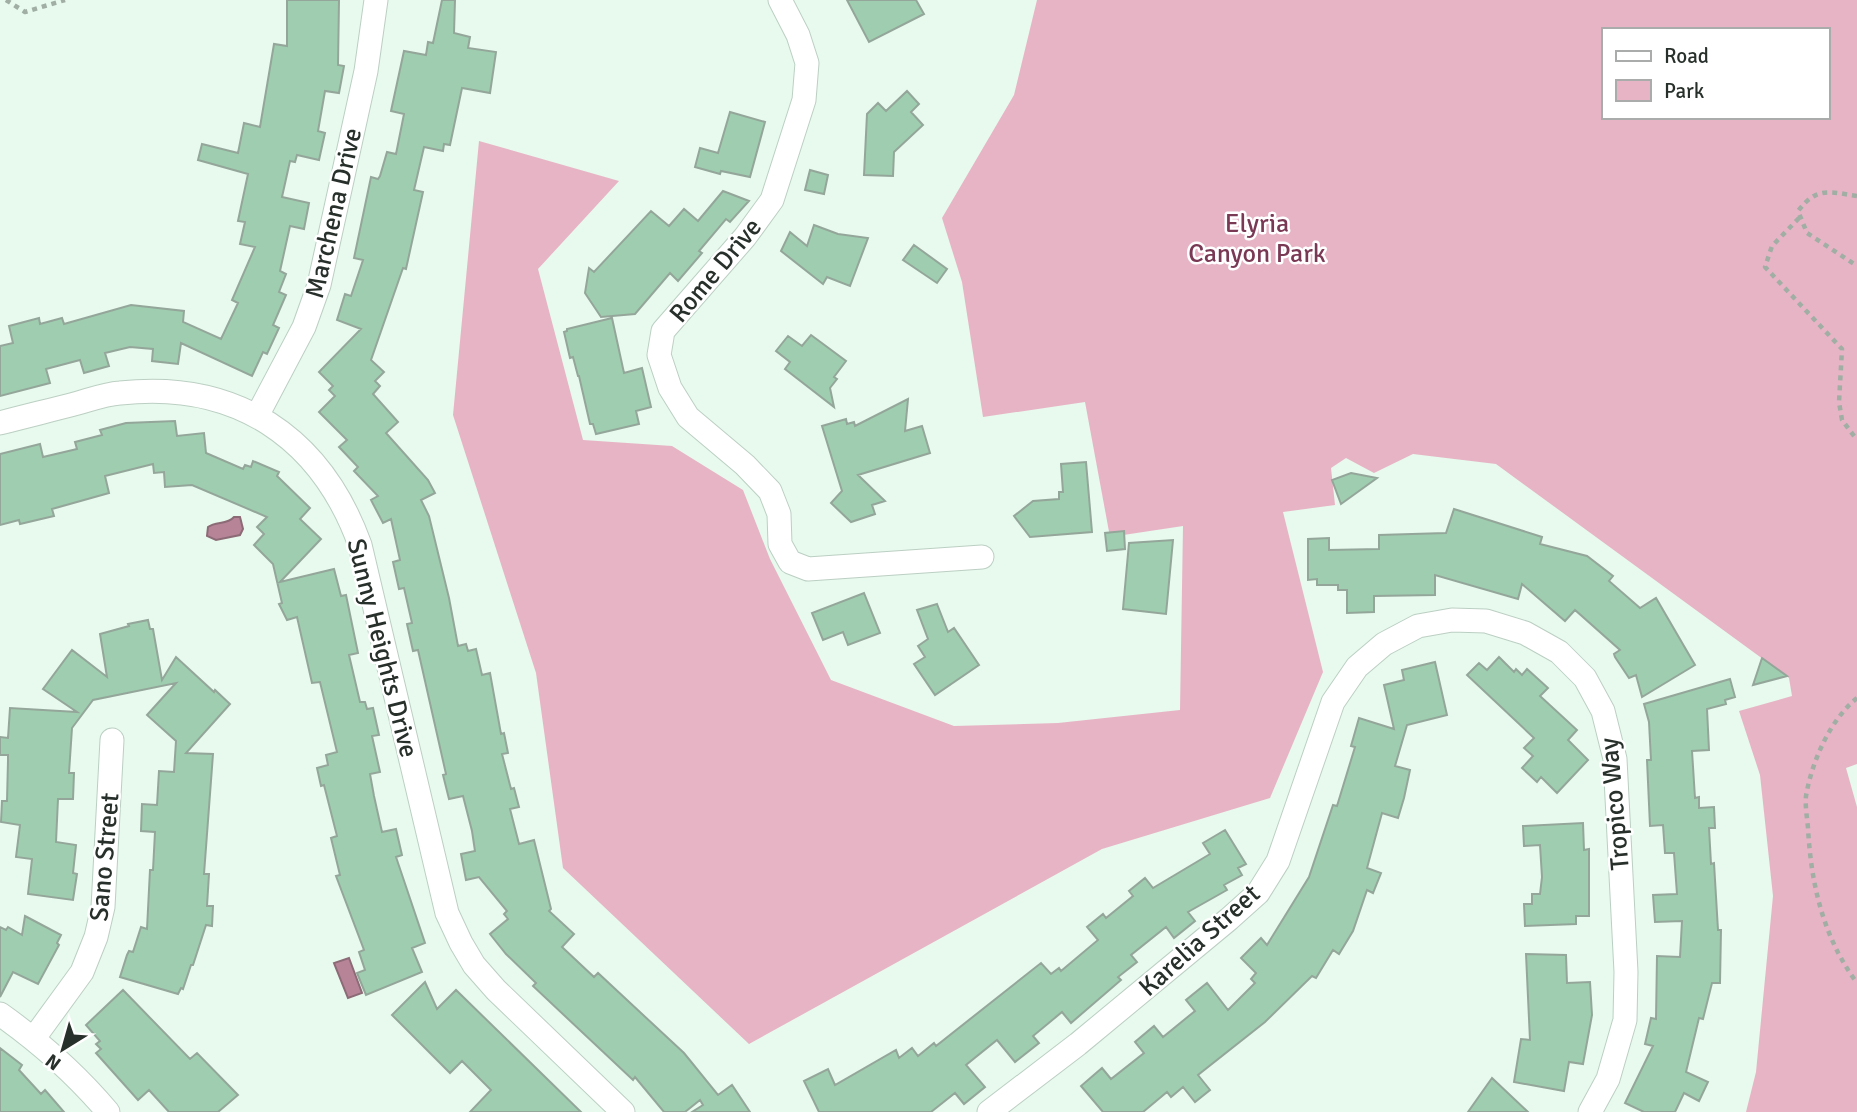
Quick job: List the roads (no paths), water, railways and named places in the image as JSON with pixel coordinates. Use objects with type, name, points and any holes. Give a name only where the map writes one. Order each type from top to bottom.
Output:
[{"type":"street","name":"Marchena Drive","points":[[257,416],[304,327],[318,285],[366,71],[376,0]]},
{"type":"street","name":"Rome Drive","points":[[780,0],[798,35],[807,63],[804,100],[772,200],[745,237],[663,331],[659,355],[670,388],[688,417],[745,465],[770,491],[779,514],[780,544],[790,562],[808,569],[982,557]]},
{"type":"street","name":"Sunny Heights Drive","points":[[0,423],[116,393],[153,390],[187,392],[223,401],[257,416],[289,437],[313,461],[334,487],[349,513],[360,545],[447,913],[461,943],[474,965],[496,990],[623,1112]]},
{"type":"street","name":"Tropico Way","points":[[1418,626],[1452,620],[1486,621],[1525,634],[1559,653],[1585,678],[1603,710],[1615,759],[1626,972],[1625,1020],[1608,1079],[1590,1112]]},
{"type":"street","name":"Karelia Street","points":[[989,1112],[1078,1044],[1258,893],[1278,861],[1333,702],[1357,667],[1384,644],[1418,626]]},
{"type":"street","name":"Sano Street","points":[[34,1038],[65,999],[82,972],[96,937],[103,906],[112,740]]},
{"type":"street","points":[[0,1014],[34,1038],[85,1085],[108,1112]]},
{"type":"park label","name":"Elyria Canyon Park","points":[[1257,238]]}]
